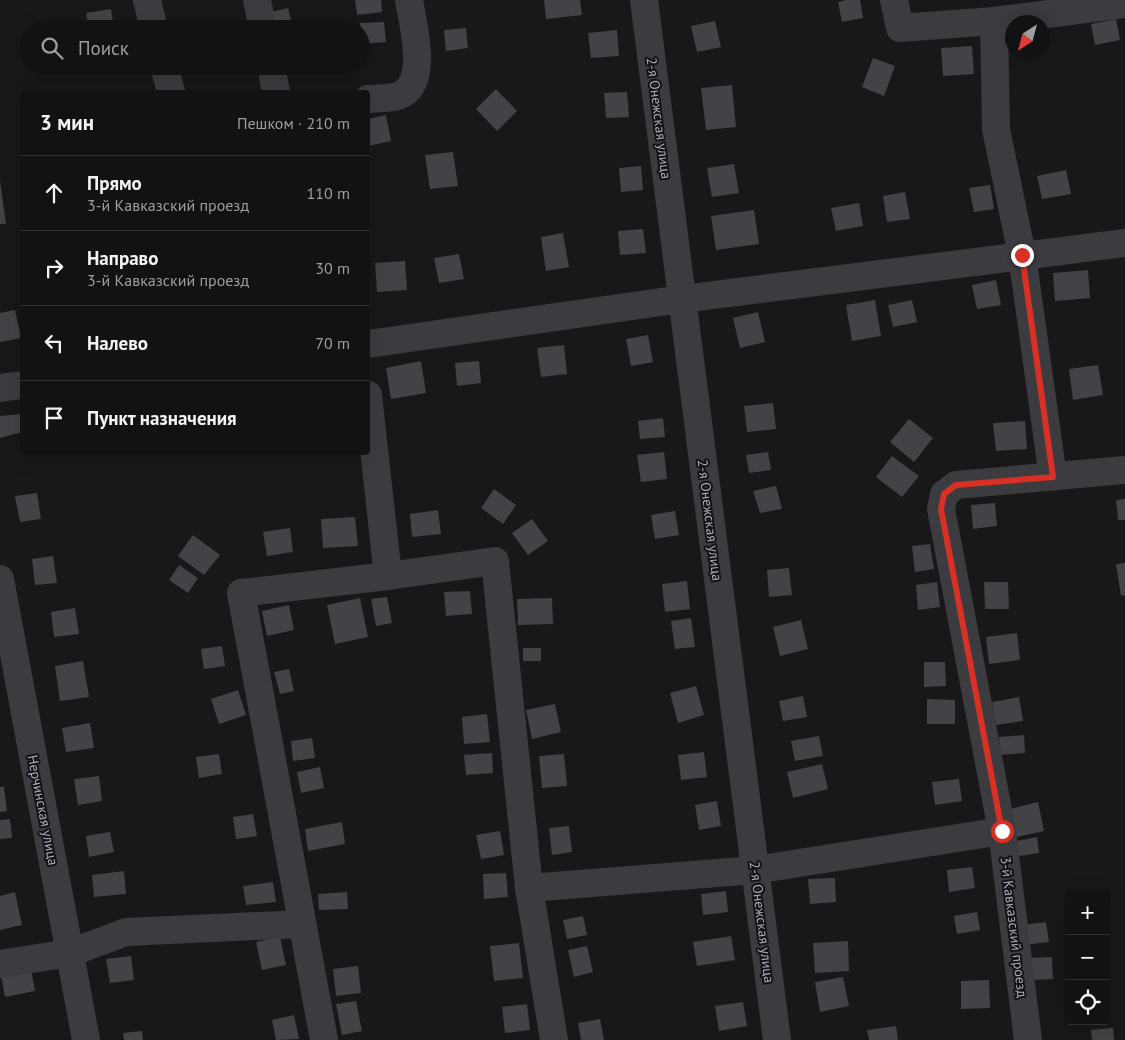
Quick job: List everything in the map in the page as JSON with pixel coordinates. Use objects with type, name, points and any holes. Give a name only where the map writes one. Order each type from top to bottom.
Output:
[{"type":"street","points":[[146,0],[152,20]]},
{"type":"street","points":[[257,0],[261,20]]},
{"type":"street","points":[[370,99],[399,96],[414,84],[418,66],[409,0]]},
{"type":"street","name":"2-я Онежская улица","points":[[644,0],[777,1040]]},
{"type":"street","points":[[894,0],[900,28],[994,21],[1107,4]]},
{"type":"street","points":[[994,21],[996,129],[1022,255],[1053,477]]},
{"type":"street","points":[[166,75],[170,90]]},
{"type":"street","points":[[273,75],[276,90]]},
{"type":"street","points":[[370,344],[682,299],[1125,243]]},
{"type":"street","points":[[0,388],[20,386]]},
{"type":"street","points":[[370,413],[388,576]]},
{"type":"street","name":"3-й Кавказский проезд","points":[[1028,1040],[1002,831],[941,509],[944,494],[956,485],[1125,470]]},
{"type":"street","points":[[324,1040],[241,593],[388,576],[495,561],[529,888],[554,1040]]},
{"type":"street","name":"Нерчинская улица","points":[[0,579],[86,1040]]},
{"type":"street","points":[[529,888],[755,870],[1002,831]]},
{"type":"street","points":[[0,964],[70,952],[126,932],[302,924]]},
{"type":"building","points":[[355,0],[381,0],[382,12],[357,15]]},
{"type":"building","points":[[544,0],[580,0],[582,15],[546,19]]},
{"type":"building","points":[[860,0],[863,18],[842,22],[838,2]]},
{"type":"building","points":[[288,8],[291,20],[273,20],[271,12]]},
{"type":"building","points":[[111,9],[113,20],[87,20],[86,13]]},
{"type":"building","points":[[1116,19],[1120,40],[1095,45],[1091,24]]},
{"type":"building","points":[[715,21],[721,47],[697,52],[691,26]]},
{"type":"building","points":[[384,22],[386,42],[370,43],[370,23]]},
{"type":"building","points":[[466,28],[468,48],[446,51],[444,30]]},
{"type":"building","points":[[617,30],[619,56],[591,58],[588,33]]},
{"type":"building","points":[[972,46],[974,74],[943,76],[941,48]]},
{"type":"building","points":[[873,58],[895,66],[884,96],[862,87]]},
{"type":"building","points":[[732,85],[736,127],[706,130],[701,88]]},
{"type":"building","points":[[496,89],[517,111],[497,131],[476,109]]},
{"type":"building","points":[[627,92],[629,117],[606,118],[604,93]]},
{"type":"building","points":[[386,115],[391,141],[370,146],[370,119]]},
{"type":"building","points":[[453,152],[458,186],[430,189],[425,155]]},
{"type":"building","points":[[734,164],[739,193],[712,197],[707,168]]},
{"type":"building","points":[[641,166],[643,190],[621,192],[619,168]]},
{"type":"building","points":[[1066,170],[1071,194],[1042,199],[1037,176]]},
{"type":"building","points":[[0,180],[6,224],[0,224]]},
{"type":"building","points":[[990,185],[994,209],[974,212],[969,188]]},
{"type":"building","points":[[905,192],[910,219],[887,222],[883,196]]},
{"type":"building","points":[[859,203],[863,226],[836,231],[831,208]]},
{"type":"building","points":[[754,210],[759,244],[716,250],[711,216]]},
{"type":"building","points":[[643,229],[646,253],[620,255],[618,231]]},
{"type":"building","points":[[563,233],[569,267],[546,271],[541,237]]},
{"type":"building","points":[[459,254],[464,279],[439,283],[434,258]]},
{"type":"building","points":[[405,261],[407,290],[377,292],[375,263]]},
{"type":"building","points":[[1088,270],[1090,298],[1055,301],[1053,273]]},
{"type":"building","points":[[996,280],[1001,305],[977,309],[972,285]]},
{"type":"building","points":[[875,300],[881,336],[852,341],[846,305]]},
{"type":"building","points":[[912,300],[917,322],[893,327],[888,305]]},
{"type":"building","points":[[15,310],[20,338],[0,342],[0,313]]},
{"type":"building","points":[[758,312],[765,342],[740,348],[733,318]]},
{"type":"building","points":[[648,335],[653,362],[631,366],[626,339]]},
{"type":"building","points":[[564,345],[567,374],[541,377],[537,348]]},
{"type":"building","points":[[421,361],[426,393],[391,399],[386,368]]},
{"type":"building","points":[[479,361],[481,383],[457,386],[455,363]]},
{"type":"building","points":[[1098,365],[1103,395],[1073,400],[1069,369]]},
{"type":"building","points":[[773,403],[776,429],[747,432],[744,406]]},
{"type":"building","points":[[20,414],[20,433],[0,438],[0,416]]},
{"type":"building","points":[[663,418],[665,437],[640,439],[638,421]]},
{"type":"building","points":[[909,419],[933,438],[914,462],[890,442]]},
{"type":"building","points":[[1025,421],[1027,449],[996,451],[993,423]]},
{"type":"building","points":[[664,452],[667,479],[641,482],[637,455]]},
{"type":"building","points":[[768,452],[771,470],[749,473],[746,455]]},
{"type":"building","points":[[892,456],[919,476],[902,497],[876,477]]},
{"type":"building","points":[[776,486],[782,509],[760,513],[753,491]]},
{"type":"building","points":[[494,489],[516,505],[503,524],[481,508]]},
{"type":"building","points":[[37,493],[41,519],[20,522],[15,496]]},
{"type":"building","points":[[1125,499],[1125,520],[1118,520],[1116,500]]},
{"type":"building","points":[[995,503],[997,526],[973,529],[971,505]]},
{"type":"building","points":[[438,510],[441,534],[412,537],[410,514]]},
{"type":"building","points":[[675,511],[679,535],[655,539],[651,515]]},
{"type":"building","points":[[355,517],[358,546],[323,548],[321,519]]},
{"type":"building","points":[[532,519],[548,541],[528,555],[512,533]]},
{"type":"building","points":[[290,528],[293,552],[267,556],[263,532]]},
{"type":"building","points":[[193,535],[220,555],[204,575],[178,556]]},
{"type":"building","points":[[930,544],[934,569],[915,572],[912,546]]},
{"type":"building","points":[[53,556],[57,583],[35,585],[32,559]]},
{"type":"building","points":[[1125,563],[1125,595],[1121,596],[1116,564]]},
{"type":"building","points":[[179,565],[198,578],[188,593],[169,580]]},
{"type":"building","points":[[789,568],[792,595],[769,597],[767,570]]},
{"type":"building","points":[[687,581],[690,609],[665,612],[662,584]]},
{"type":"building","points":[[937,582],[940,607],[918,610],[916,585]]},
{"type":"building","points":[[984,582],[1008,582],[1009,609],[985,609]]},
{"type":"building","points":[[470,591],[472,614],[446,616],[444,592]]},
{"type":"building","points":[[387,597],[392,623],[376,626],[371,599]]},
{"type":"building","points":[[360,598],[368,637],[335,644],[327,605]]},
{"type":"building","points":[[552,598],[553,624],[518,625],[517,599]]},
{"type":"building","points":[[289,605],[294,630],[267,636],[262,611]]},
{"type":"building","points":[[75,608],[79,634],[54,637],[51,612]]},
{"type":"building","points":[[691,618],[695,647],[675,649],[671,621]]},
{"type":"building","points":[[801,620],[808,649],[780,656],[773,627]]},
{"type":"building","points":[[1017,633],[1020,660],[989,664],[986,637]]},
{"type":"building","points":[[222,646],[225,666],[204,669],[201,649]]},
{"type":"building","points":[[523,648],[541,648],[541,661],[523,661]]},
{"type":"building","points":[[83,661],[89,697],[60,701],[55,666]]},
{"type":"building","points":[[924,662],[945,662],[946,686],[924,687]]},
{"type":"building","points":[[289,669],[294,691],[280,694],[274,672]]},
{"type":"building","points":[[696,686],[704,715],[678,723],[670,693]]},
{"type":"building","points":[[238,690],[246,715],[219,724],[211,699]]},
{"type":"building","points":[[803,696],[807,717],[783,721],[779,701]]},
{"type":"building","points":[[1019,697],[1023,721],[996,725],[992,702]]},
{"type":"building","points":[[927,699],[955,700],[955,724],[927,724]]},
{"type":"building","points":[[555,704],[561,732],[532,739],[526,710]]},
{"type":"building","points":[[487,714],[490,742],[464,744],[462,717]]},
{"type":"building","points":[[90,723],[94,748],[66,752],[62,728]]},
{"type":"building","points":[[1024,735],[1025,753],[1001,755],[999,737]]},
{"type":"building","points":[[819,736],[823,756],[795,761],[791,741]]},
{"type":"building","points":[[312,738],[315,758],[293,761],[291,741]]},
{"type":"building","points":[[704,752],[707,777],[681,780],[678,755]]},
{"type":"building","points":[[492,753],[493,773],[466,775],[464,755]]},
{"type":"building","points":[[219,754],[222,774],[199,778],[196,757]]},
{"type":"building","points":[[564,754],[567,786],[542,788],[539,756]]},
{"type":"building","points":[[822,764],[828,789],[793,798],[787,772]]},
{"type":"building","points":[[320,767],[324,788],[301,793],[297,772]]},
{"type":"building","points":[[99,776],[102,801],[78,805],[74,779]]},
{"type":"building","points":[[959,779],[962,801],[935,805],[932,782]]},
{"type":"building","points":[[0,787],[4,787],[7,811],[0,812]]},
{"type":"building","points":[[717,801],[721,826],[699,830],[695,805]]},
{"type":"building","points":[[1038,802],[1044,831],[1012,838],[1006,810]]},
{"type":"building","points":[[253,814],[257,836],[236,839],[233,817]]},
{"type":"building","points":[[10,819],[12,838],[0,839],[0,820]]},
{"type":"building","points":[[342,822],[345,844],[308,851],[305,829]]},
{"type":"building","points":[[569,826],[572,852],[552,855],[549,828]]},
{"type":"building","points":[[500,831],[504,855],[481,859],[476,835]]},
{"type":"building","points":[[110,832],[114,852],[89,857],[86,836]]},
{"type":"building","points":[[1037,837],[1039,853],[1013,857],[1011,842]]},
{"type":"building","points":[[972,867],[975,888],[949,892],[947,870]]},
{"type":"building","points":[[124,871],[126,894],[94,897],[92,875]]},
{"type":"building","points":[[506,873],[508,897],[484,899],[483,874]]},
{"type":"building","points":[[835,878],[836,902],[810,904],[808,879]]},
{"type":"building","points":[[273,882],[276,902],[246,905],[243,886]]},
{"type":"building","points":[[726,891],[728,912],[703,915],[701,894]]},
{"type":"building","points":[[15,892],[22,925],[0,930],[0,896]]},
{"type":"building","points":[[347,892],[348,909],[319,910],[318,894]]},
{"type":"building","points":[[977,912],[980,930],[957,934],[954,916]]},
{"type":"building","points":[[583,916],[587,935],[567,939],[563,920]]},
{"type":"building","points":[[1046,922],[1049,942],[1024,945],[1022,925]]},
{"type":"building","points":[[731,936],[735,960],[697,966],[693,942]]},
{"type":"building","points":[[280,937],[286,965],[262,970],[256,942]]},
{"type":"building","points":[[848,941],[849,971],[815,973],[813,943]]},
{"type":"building","points":[[519,943],[523,978],[494,981],[490,946]]},
{"type":"building","points":[[587,946],[593,972],[574,977],[568,950]]},
{"type":"building","points":[[131,956],[134,980],[110,983],[106,959]]},
{"type":"building","points":[[1052,957],[1053,979],[1029,980],[1028,958]]},
{"type":"building","points":[[358,966],[361,993],[336,996],[333,969]]},
{"type":"building","points":[[31,969],[35,991],[5,997],[1,975]]},
{"type":"building","points":[[843,977],[849,1006],[820,1012],[815,982]]},
{"type":"building","points":[[989,980],[990,1008],[961,1009],[961,981]]},
{"type":"building","points":[[356,1001],[362,1031],[342,1035],[336,1004]]},
{"type":"building","points":[[743,1002],[747,1026],[719,1031],[715,1006]]},
{"type":"building","points":[[527,1004],[530,1030],[505,1033],[502,1007]]},
{"type":"building","points":[[294,1015],[299,1039],[276,1040],[272,1020]]},
{"type":"building","points":[[600,1019],[604,1040],[581,1040],[578,1023]]},
{"type":"building","points":[[896,1026],[898,1040],[869,1040],[867,1030]]},
{"type":"building","points":[[1113,1028],[1114,1040],[1092,1040],[1091,1030]]},
{"type":"building","points":[[142,1031],[143,1040],[124,1040],[123,1033]]},
{"type":"route","points":[[1002,831],[941,509],[944,494],[956,485],[1053,477],[1022,255]]}]
